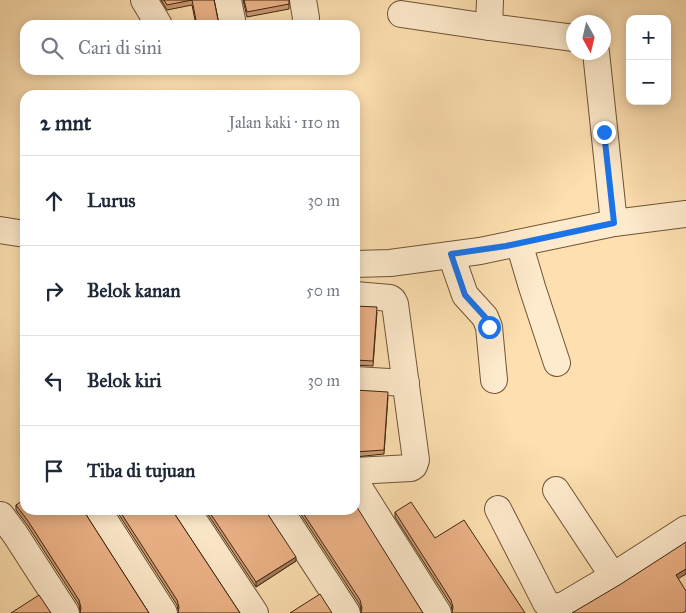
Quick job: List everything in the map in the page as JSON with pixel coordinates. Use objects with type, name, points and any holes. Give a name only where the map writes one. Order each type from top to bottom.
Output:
[{"type":"street","points":[[144,0],[157,20]]},
{"type":"street","points":[[228,0],[232,20]]},
{"type":"street","points":[[303,0],[306,20]]},
{"type":"street","points":[[488,28],[490,0]]},
{"type":"street","points":[[400,14],[488,28],[566,37]]},
{"type":"street","points":[[597,60],[614,223]]},
{"type":"street","points":[[360,264],[390,263],[480,250],[614,223],[686,214]]},
{"type":"street","points":[[0,230],[20,233]]},
{"type":"street","points":[[520,243],[532,287],[558,363]]},
{"type":"street","points":[[451,254],[465,295],[485,317],[489,327],[494,380]]},
{"type":"street","points":[[360,295],[390,298],[395,304],[416,460],[411,468],[360,471]]},
{"type":"street","points":[[360,380],[406,383]]},
{"type":"street","points":[[360,489],[438,613]]},
{"type":"street","points":[[556,490],[613,576]]},
{"type":"street","points":[[498,509],[546,603],[557,607],[564,605],[613,576],[686,530]]},
{"type":"street","points":[[101,515],[164,613]]},
{"type":"street","points":[[191,515],[254,613]]},
{"type":"street","points":[[283,515],[347,613]]},
{"type":"street","points":[[5,532],[66,613]]},
{"type":"building","points":[[164,0],[192,0],[167,5]]},
{"type":"building","points":[[192,0],[214,0],[218,20],[196,20]]},
{"type":"building","points":[[244,0],[289,0],[289,4],[247,12]]},
{"type":"building","points":[[360,306],[377,307],[373,361],[360,360]]},
{"type":"building","points":[[360,390],[388,392],[384,450],[360,452]]},
{"type":"building","points":[[20,502],[20,510],[16,505]]},
{"type":"building","points":[[411,502],[435,538],[464,520],[525,613],[452,613],[451,600],[395,512]]},
{"type":"building","points":[[360,512],[423,613],[361,613],[360,600],[304,515],[360,515]]},
{"type":"building","points":[[24,515],[86,515],[149,613],[80,613],[79,600]]},
{"type":"building","points":[[122,515],[175,515],[240,613],[178,613],[177,600]]},
{"type":"building","points":[[211,515],[268,515],[296,557],[256,582]]},
{"type":"building","points":[[686,542],[686,569],[676,575],[686,591],[686,611],[683,613],[572,613],[621,584]]},
{"type":"building","points":[[320,594],[332,613],[290,613]]},
{"type":"building","points":[[39,595],[51,613],[11,613]]},
{"type":"route","points":[[489,327],[485,317],[465,295],[451,254],[506,246],[614,223],[604,132]]}]
